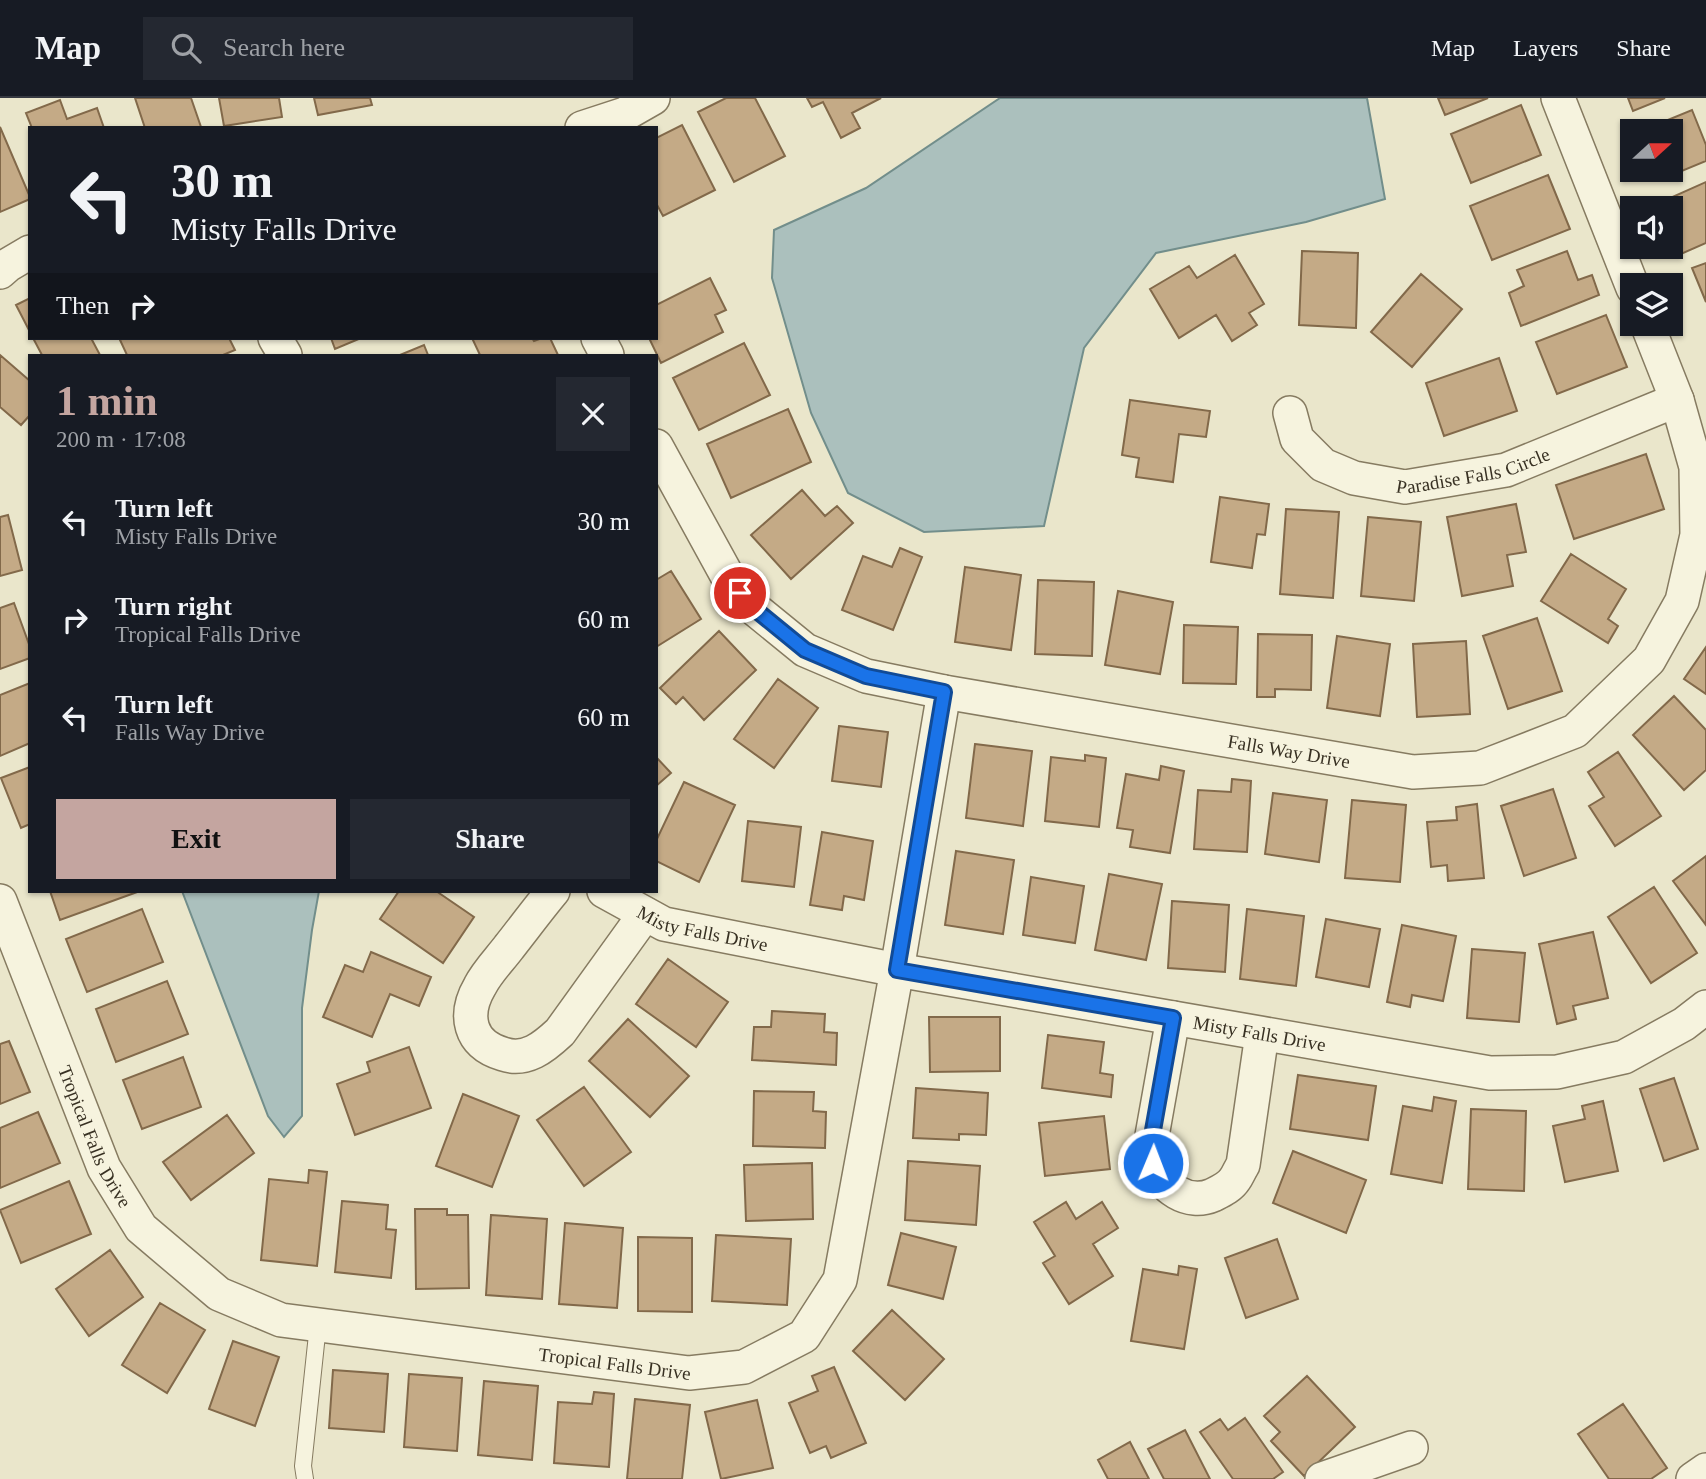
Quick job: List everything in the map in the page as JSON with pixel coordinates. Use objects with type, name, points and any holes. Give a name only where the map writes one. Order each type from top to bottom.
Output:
[{"type":"street","points":[[588,126],[625,114],[653,98]]},
{"type":"street","points":[[1558,98],[1627,273]]},
{"type":"street","points":[[0,272],[28,254]]},
{"type":"street","name":"Falls Way Drive","points":[[658,450],[729,579],[751,606],[805,650],[866,676],[944,692],[1413,772],[1480,768],[1575,731],[1648,660],[1682,601],[1697,535],[1696,467],[1677,400],[1652,336]]},
{"type":"street","name":"Paradise Falls Circle","points":[[1290,413],[1297,439],[1323,465],[1354,478],[1405,486],[1506,470],[1677,400]]},
{"type":"street","name":"Tropical Falls Drive","points":[[0,901],[104,1168],[141,1228],[219,1294],[281,1320],[689,1373],[744,1367],[804,1336],[840,1280],[897,970],[944,692]]},
{"type":"street","points":[[551,893],[480,985],[471,1007],[471,1027],[478,1039],[494,1052],[511,1057],[528,1055],[544,1047],[560,1032],[645,914]]},
{"type":"street","name":"Misty Falls Drive","points":[[608,893],[664,924],[897,970],[1490,1073],[1557,1072],[1625,1057],[1684,1024],[1706,1007]]},
{"type":"street","points":[[1173,1018],[1150,1147],[1153,1163],[1160,1176],[1183,1197],[1208,1197],[1224,1189],[1235,1180],[1243,1164],[1262,1034]]},
{"type":"street","points":[[1322,1479],[1411,1448]]},
{"type":"street","points":[[1693,1479],[1706,1470]]},
{"type":"lane","points":[[305,1479],[303,1465],[318,1325]]},
{"type":"shaded area","points":[[1000,98],[1367,98],[1385,199],[1306,222],[1156,253],[1084,348],[1044,526],[924,532],[848,493],[811,413],[772,278],[774,230],[866,188]]},
{"type":"shaded area","points":[[183,893],[319,893],[302,1008],[302,1116],[284,1137],[268,1116]]},
{"type":"building","points":[[135,98],[191,98],[201,126],[144,126]]},
{"type":"building","points":[[219,98],[279,98],[282,117],[224,126]]},
{"type":"building","points":[[314,98],[370,98],[372,105],[318,115]]},
{"type":"building","points":[[726,98],[755,98],[785,156],[734,182],[698,112]]},
{"type":"building","points":[[807,98],[881,98],[852,113],[860,128],[841,138],[823,102],[812,107]]},
{"type":"building","points":[[1438,98],[1488,98],[1445,115]]},
{"type":"building","points":[[1628,98],[1665,98],[1633,111]]},
{"type":"building","points":[[60,100],[67,119],[97,108],[103,126],[31,126],[26,113]]},
{"type":"building","points":[[1521,105],[1541,155],[1471,183],[1451,134]]},
{"type":"building","points":[[1692,110],[1706,145],[1706,161],[1684,170],[1684,119],[1670,119]]},
{"type":"building","points":[[682,125],[715,190],[663,216],[658,207],[658,137]]},
{"type":"building","points":[[0,127],[28,192],[28,200],[0,212]]},
{"type":"building","points":[[1548,175],[1570,229],[1492,260],[1470,206]]},
{"type":"building","points":[[1706,182],[1706,243],[1683,253],[1683,196],[1675,196]]},
{"type":"building","points":[[1302,251],[1358,253],[1356,328],[1299,325]]},
{"type":"building","points":[[1567,251],[1578,280],[1592,275],[1599,295],[1521,326],[1509,293],[1524,286],[1517,270]]},
{"type":"building","points":[[1235,255],[1264,304],[1249,313],[1257,325],[1232,341],[1216,315],[1179,338],[1150,289],[1189,266],[1197,278]]},
{"type":"building","points":[[1706,263],[1706,302],[1692,268]]},
{"type":"building","points":[[1421,274],[1462,309],[1412,367],[1371,332]]},
{"type":"building","points":[[710,278],[726,310],[715,315],[723,332],[661,363],[650,340],[658,340],[658,304]]},
{"type":"building","points":[[28,299],[28,328],[16,305]]},
{"type":"building","points":[[1606,315],[1627,367],[1557,394],[1536,342]]},
{"type":"building","points":[[34,340],[92,340],[99,354],[41,354]]},
{"type":"building","points":[[120,340],[230,340],[235,350],[225,354],[127,354]]},
{"type":"building","points":[[332,340],[356,340],[335,349]]},
{"type":"building","points":[[473,340],[551,340],[558,354],[480,354]]},
{"type":"building","points":[[744,343],[770,395],[699,430],[673,378]]},
{"type":"building","points":[[424,345],[428,354],[402,354]]},
{"type":"building","points":[[0,355],[28,379],[28,417],[21,425],[0,407]]},
{"type":"building","points":[[1499,358],[1517,411],[1444,436],[1426,383]]},
{"type":"building","points":[[1130,400],[1210,411],[1206,437],[1179,434],[1173,482],[1136,477],[1139,458],[1122,455]]},
{"type":"building","points":[[788,409],[811,462],[731,498],[707,444]]},
{"type":"building","points":[[1646,454],[1664,509],[1574,539],[1556,485]]},
{"type":"building","points":[[802,490],[825,516],[837,506],[853,523],[791,579],[751,535]]},
{"type":"building","points":[[1220,497],[1269,504],[1265,535],[1257,534],[1252,568],[1211,562]]},
{"type":"building","points":[[1516,504],[1526,552],[1507,555],[1513,586],[1462,596],[1447,517]]},
{"type":"building","points":[[1286,509],[1339,512],[1333,598],[1280,594]]},
{"type":"building","points":[[8,515],[22,570],[0,576],[0,517]]},
{"type":"building","points":[[1368,517],[1421,522],[1414,601],[1361,596]]},
{"type":"building","points":[[900,548],[922,557],[893,630],[842,610],[863,556],[892,567]]},
{"type":"building","points":[[1571,554],[1626,589],[1608,619],[1618,626],[1608,643],[1541,601]]},
{"type":"building","points":[[965,567],[1021,575],[1011,650],[955,642]]},
{"type":"building","points":[[671,571],[701,619],[658,646],[658,579]]},
{"type":"building","points":[[1038,580],[1094,582],[1092,656],[1035,654]]},
{"type":"building","points":[[1118,591],[1173,602],[1160,674],[1105,665]]},
{"type":"building","points":[[14,603],[28,642],[28,659],[0,669],[0,608]]},
{"type":"building","points":[[1537,618],[1562,691],[1508,709],[1483,636]]},
{"type":"building","points":[[1184,625],[1238,627],[1236,684],[1183,683]]},
{"type":"building","points":[[719,631],[756,670],[704,720],[683,697],[676,704],[660,688]]},
{"type":"building","points":[[1258,634],[1312,635],[1311,690],[1275,689],[1275,697],[1257,697]]},
{"type":"building","points":[[1337,636],[1390,644],[1380,716],[1327,708]]},
{"type":"building","points":[[1466,641],[1470,714],[1417,717],[1413,644]]},
{"type":"building","points":[[1706,647],[1706,694],[1684,679]]},
{"type":"building","points":[[778,679],[818,708],[774,768],[734,739]]},
{"type":"building","points":[[28,684],[28,744],[0,756],[0,695]]},
{"type":"building","points":[[1674,696],[1706,730],[1706,770],[1684,790],[1633,735]]},
{"type":"building","points":[[839,726],[888,732],[881,787],[832,781]]},
{"type":"building","points":[[975,744],[1032,751],[1023,826],[966,818]]},
{"type":"building","points":[[1618,752],[1661,816],[1615,846],[1589,806],[1604,797],[1588,772]]},
{"type":"building","points":[[1085,755],[1106,758],[1099,827],[1045,821],[1051,757],[1085,761]]},
{"type":"building","points":[[658,759],[671,773],[658,784]]},
{"type":"building","points":[[1161,766],[1184,771],[1170,853],[1130,847],[1133,830],[1117,828],[1126,774],[1159,780]]},
{"type":"building","points":[[28,768],[28,825],[21,828],[1,778]]},
{"type":"building","points":[[1232,779],[1251,781],[1247,852],[1194,849],[1198,790],[1231,792]]},
{"type":"building","points":[[684,782],[735,805],[699,882],[658,862],[658,837]]},
{"type":"building","points":[[1553,789],[1576,858],[1524,876],[1501,806]]},
{"type":"building","points":[[1273,793],[1327,800],[1319,862],[1265,854]]},
{"type":"building","points":[[1352,800],[1406,805],[1400,882],[1345,878]]},
{"type":"building","points":[[1477,804],[1484,878],[1448,881],[1447,865],[1431,867],[1427,822],[1457,820],[1456,807]]},
{"type":"building","points":[[748,821],[801,827],[794,887],[742,881]]},
{"type":"building","points":[[822,832],[873,841],[864,900],[844,896],[842,910],[810,905]]},
{"type":"building","points":[[956,851],[1014,860],[1003,934],[945,925]]},
{"type":"building","points":[[1706,856],[1706,925],[1673,881]]},
{"type":"building","points":[[1109,874],[1162,884],[1146,960],[1095,950]]},
{"type":"building","points":[[1031,877],[1084,886],[1075,943],[1023,935]]},
{"type":"building","points":[[1654,887],[1697,953],[1651,983],[1608,917]]},
{"type":"building","points":[[51,893],[134,893],[60,920]]},
{"type":"building","points":[[398,893],[439,893],[474,917],[443,963],[380,919]]},
{"type":"building","points":[[1172,901],[1229,905],[1225,972],[1168,968]]},
{"type":"building","points":[[142,909],[163,962],[87,992],[66,939]]},
{"type":"building","points":[[1247,909],[1304,916],[1296,986],[1240,979]]},
{"type":"building","points":[[1326,919],[1380,929],[1369,987],[1316,977]]},
{"type":"building","points":[[1402,925],[1456,936],[1443,1001],[1412,995],[1410,1007],[1387,1002]]},
{"type":"building","points":[[1593,932],[1608,998],[1573,1006],[1576,1019],[1557,1024],[1539,944]]},
{"type":"building","points":[[1472,949],[1525,953],[1519,1022],[1467,1018]]},
{"type":"building","points":[[371,952],[431,977],[419,1006],[390,994],[372,1037],[323,1017],[345,965],[363,972]]},
{"type":"building","points":[[668,959],[728,1002],[696,1047],[636,1004]]},
{"type":"building","points":[[167,981],[188,1034],[116,1062],[96,1009]]},
{"type":"building","points":[[772,1011],[825,1014],[824,1032],[837,1033],[836,1065],[752,1060],[754,1027],[771,1027]]},
{"type":"building","points":[[929,1017],[1000,1017],[1000,1071],[930,1072]]},
{"type":"building","points":[[628,1019],[689,1076],[650,1117],[589,1061]]},
{"type":"building","points":[[1048,1035],[1104,1042],[1100,1073],[1113,1075],[1111,1097],[1042,1088]]},
{"type":"building","points":[[9,1041],[30,1092],[0,1104],[0,1044]]},
{"type":"building","points":[[409,1047],[431,1108],[355,1135],[337,1084],[370,1072],[367,1062]]},
{"type":"building","points":[[183,1057],[201,1107],[142,1129],[123,1080]]},
{"type":"building","points":[[1298,1075],[1376,1086],[1368,1140],[1290,1129]]},
{"type":"building","points":[[1674,1078],[1698,1149],[1664,1161],[1640,1089]]},
{"type":"building","points":[[584,1087],[631,1152],[584,1186],[537,1120]]},
{"type":"building","points":[[916,1088],[988,1093],[986,1135],[959,1134],[959,1140],[913,1138]]},
{"type":"building","points":[[754,1091],[814,1092],[813,1111],[826,1112],[825,1148],[753,1146]]},
{"type":"building","points":[[463,1094],[519,1116],[492,1187],[436,1166]]},
{"type":"building","points":[[1434,1097],[1456,1101],[1442,1183],[1391,1174],[1403,1106],[1432,1111]]},
{"type":"building","points":[[1603,1101],[1618,1171],[1565,1182],[1553,1126],[1585,1119],[1582,1106]]},
{"type":"building","points":[[1471,1109],[1526,1111],[1524,1191],[1468,1189]]},
{"type":"building","points":[[38,1112],[60,1163],[0,1188],[0,1128]]},
{"type":"building","points":[[227,1115],[254,1153],[191,1200],[163,1162]]},
{"type":"building","points":[[1104,1116],[1110,1169],[1045,1176],[1039,1123]]},
{"type":"building","points":[[1293,1151],[1366,1180],[1346,1233],[1273,1203]]},
{"type":"building","points":[[908,1161],[980,1166],[976,1225],[905,1220]]},
{"type":"building","points":[[812,1163],[813,1219],[746,1221],[744,1165]]},
{"type":"building","points":[[309,1170],[327,1172],[317,1266],[261,1260],[269,1179],[308,1183]]},
{"type":"building","points":[[69,1181],[91,1234],[21,1263],[0,1210]]},
{"type":"building","points":[[342,1201],[388,1205],[386,1229],[396,1230],[391,1278],[335,1272]]},
{"type":"building","points":[[1066,1202],[1076,1219],[1102,1202],[1118,1228],[1093,1244],[1113,1276],[1069,1304],[1043,1263],[1055,1256],[1034,1222]]},
{"type":"building","points":[[415,1209],[447,1209],[447,1215],[468,1215],[469,1288],[416,1289]]},
{"type":"building","points":[[491,1215],[547,1219],[542,1299],[486,1295]]},
{"type":"building","points":[[565,1223],[623,1228],[617,1308],[559,1304]]},
{"type":"building","points":[[901,1233],[956,1247],[943,1299],[888,1285]]},
{"type":"building","points":[[716,1235],[791,1239],[787,1305],[712,1301]]},
{"type":"building","points":[[638,1237],[692,1238],[692,1312],[638,1311]]},
{"type":"building","points":[[1277,1239],[1298,1299],[1246,1318],[1225,1258]]},
{"type":"building","points":[[110,1250],[143,1297],[89,1336],[56,1289]]},
{"type":"building","points":[[1179,1266],[1197,1269],[1184,1349],[1131,1341],[1143,1269],[1178,1275]]},
{"type":"building","points":[[160,1303],[205,1330],[167,1393],[122,1365]]},
{"type":"building","points":[[892,1310],[944,1359],[905,1400],[853,1351]]},
{"type":"building","points":[[233,1341],[279,1357],[255,1426],[209,1409]]},
{"type":"building","points":[[834,1367],[866,1443],[831,1458],[826,1446],[810,1453],[789,1403],[818,1391],[812,1376]]},
{"type":"building","points":[[333,1370],[388,1374],[384,1432],[329,1428]]},
{"type":"building","points":[[409,1374],[462,1378],[457,1451],[404,1447]]},
{"type":"building","points":[[1307,1376],[1355,1427],[1304,1476],[1271,1441],[1280,1432],[1264,1416]]},
{"type":"building","points":[[484,1381],[538,1386],[532,1460],[478,1455]]},
{"type":"building","points":[[594,1392],[614,1394],[609,1467],[554,1463],[558,1402],[592,1404]]},
{"type":"building","points":[[635,1399],[690,1405],[682,1479],[627,1479]]},
{"type":"building","points":[[757,1400],[773,1468],[721,1479],[705,1412]]},
{"type":"building","points":[[1623,1404],[1667,1468],[1651,1479],[1609,1479],[1578,1434]]},
{"type":"building","points":[[1245,1418],[1283,1472],[1273,1479],[1233,1479],[1200,1432],[1220,1419],[1228,1430]]},
{"type":"building","points":[[1185,1430],[1210,1479],[1164,1479],[1148,1449]]},
{"type":"building","points":[[1130,1442],[1149,1479],[1108,1479],[1098,1460]]},
{"type":"route","points":[[740,593],[751,606],[805,650],[866,676],[944,692],[897,970],[1173,1018],[1150,1147],[1153,1163]]}]
